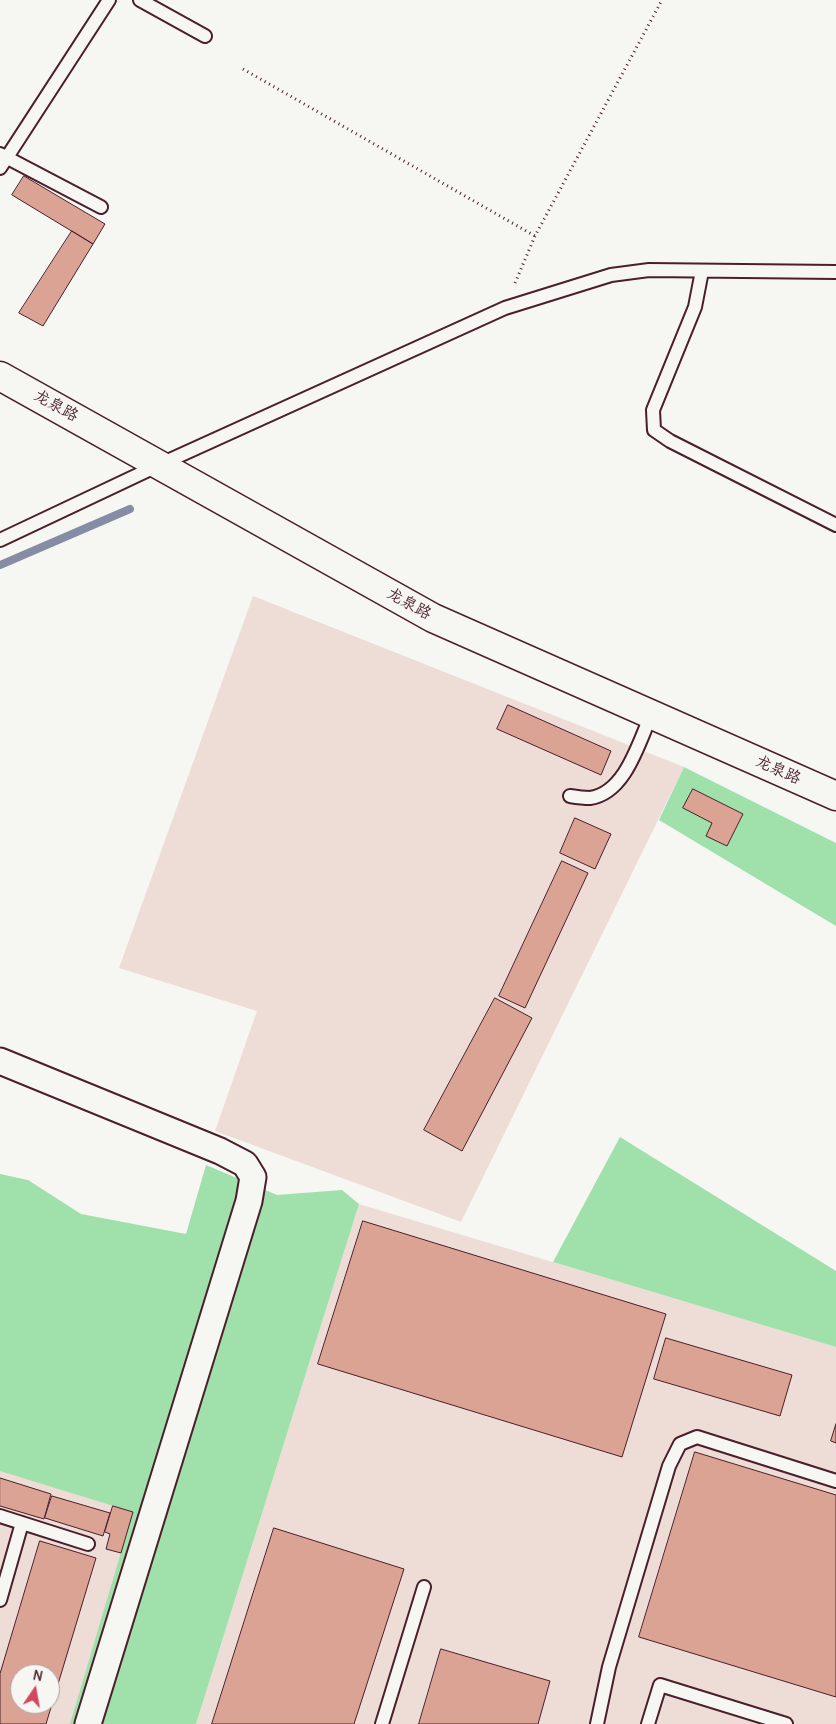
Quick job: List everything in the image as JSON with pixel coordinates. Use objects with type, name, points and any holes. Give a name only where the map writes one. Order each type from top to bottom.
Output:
[{"type":"street","name":"龙泉路","points":[[0,376],[161,464],[433,618],[652,713],[836,796]]},
{"type":"street","points":[[0,1061],[220,1151],[245,1164],[253,1177],[248,1201],[88,1724]]},
{"type":"lane","points":[[0,168],[4,156],[109,0]]},
{"type":"lane","points":[[140,0],[205,36]]},
{"type":"lane","points":[[4,156],[101,207]]},
{"type":"lane","points":[[0,540],[161,464],[505,308],[611,275],[649,270],[836,272]]},
{"type":"lane","points":[[702,270],[695,307],[653,410],[654,430],[670,441],[836,525]]},
{"type":"lane","points":[[570,796],[591,798],[610,788],[625,772],[652,713]]},
{"type":"lane","points":[[597,1724],[609,1668],[660,1495],[669,1466],[680,1444],[697,1437],[836,1481]]},
{"type":"lane","points":[[0,1516],[88,1544]]},
{"type":"lane","points":[[0,1600],[22,1523]]},
{"type":"lane","points":[[382,1724],[424,1586]]},
{"type":"lane","points":[[648,1724],[660,1685],[786,1724]]},
{"type":"path","points":[[505,308],[535,236],[662,0]]},
{"type":"path","points":[[243,69],[535,236]]},
{"type":"shaded area","points":[[253,596],[684,767],[461,1222],[215,1131],[257,1011],[119,968]]},
{"type":"shaded area","points":[[359,1204],[836,1347],[836,1724],[196,1724]]},
{"type":"shaded area","points":[[0,1470],[134,1511],[71,1724],[0,1724]]},
{"type":"green space","points":[[684,767],[836,843],[836,926],[659,820]]},
{"type":"green space","points":[[620,1137],[836,1271],[836,1347],[553,1262]]},
{"type":"green space","points":[[206,1165],[277,1195],[342,1190],[359,1204],[196,1724],[70,1724],[133,1512],[0,1471],[0,1174],[28,1180],[81,1214],[186,1234]]},
{"type":"building","points":[[24,176],[105,224],[93,244],[12,195]]},
{"type":"building","points":[[72,231],[93,244],[43,326],[19,313]]},
{"type":"building","points":[[508,705],[611,751],[601,775],[497,729]]},
{"type":"building","points":[[693,789],[743,814],[727,846],[706,836],[712,823],[683,808]]},
{"type":"building","points":[[575,818],[611,834],[595,869],[560,853]]},
{"type":"building","points":[[562,861],[588,873],[525,1008],[499,996]]},
{"type":"building","points":[[495,998],[532,1018],[462,1151],[424,1130]]},
{"type":"building","points":[[363,1221],[666,1314],[622,1457],[318,1364]]},
{"type":"building","points":[[666,1338],[792,1375],[780,1416],[654,1379]]},
{"type":"building","points":[[836,1424],[836,1443],[831,1441]]},
{"type":"building","points":[[695,1452],[836,1495],[836,1697],[639,1637]]},
{"type":"building","points":[[0,1478],[51,1494],[44,1519],[0,1506]]},
{"type":"building","points":[[52,1496],[110,1513],[103,1536],[45,1518]]},
{"type":"building","points":[[113,1506],[133,1512],[121,1553],[106,1549],[110,1534],[105,1532]]},
{"type":"building","points":[[274,1528],[404,1569],[354,1724],[212,1724]]},
{"type":"building","points":[[40,1541],[96,1558],[60,1678],[60,1664],[10,1664],[10,1714],[49,1714],[46,1724],[0,1724],[0,1674]]},
{"type":"building","points":[[441,1649],[550,1681],[538,1724],[419,1724]]},
{"type":"waterway","points":[[0,565],[130,509]]}]
